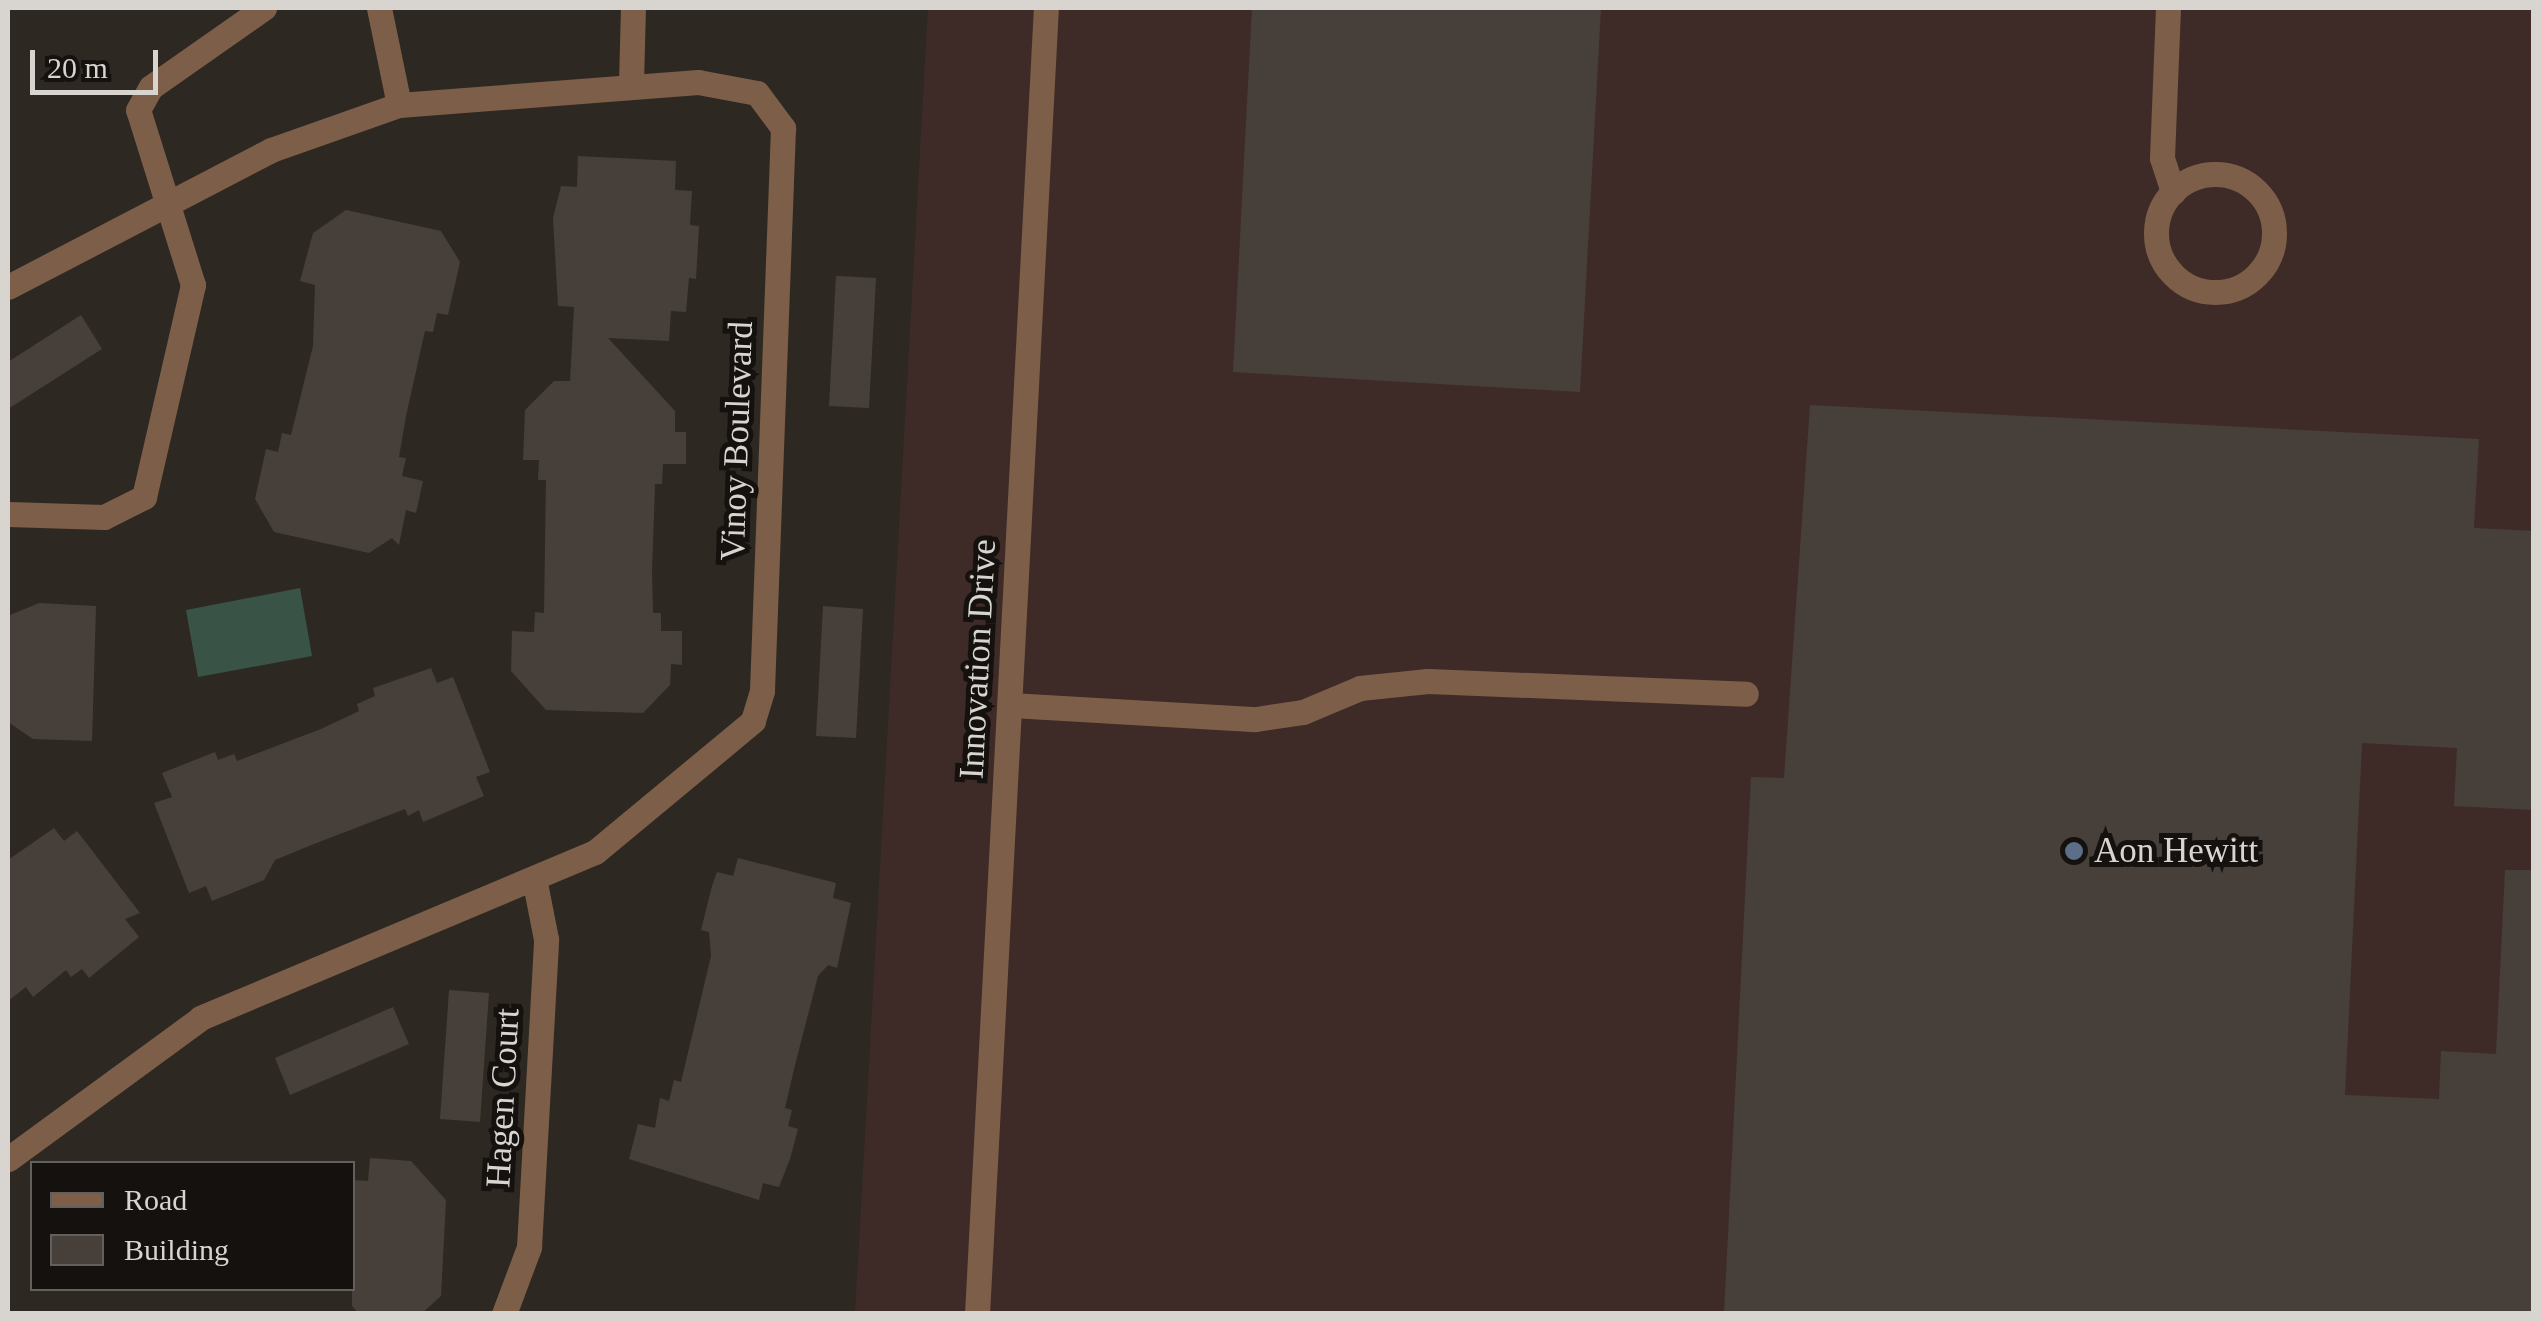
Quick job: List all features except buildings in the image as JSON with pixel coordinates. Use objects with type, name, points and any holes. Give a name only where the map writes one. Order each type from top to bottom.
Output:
[{"type":"street","points":[[8,514],[104,517],[144,497],[192,302],[140,123],[142,101],[264,8]]},
{"type":"street","points":[[379,8],[399,105]]},
{"type":"street","points":[[631,83],[633,8]]},
{"type":"street","name":"Innovation Drive","points":[[977,1314],[1046,8]]},
{"type":"street","points":[[2168,8],[2162,158],[2173,192],[2156,238],[2171,274],[2224,293],[2258,275],[2270,259],[2274,219],[2252,185],[2214,173],[2173,192]]},
{"type":"street","name":"Vinoy Boulevard","points":[[8,287],[270,150],[399,105],[631,83],[742,87],[771,102],[783,128],[762,692],[743,735],[595,852],[536,883],[201,1018],[8,1159]]},
{"type":"street","points":[[1010,705],[1256,719],[1303,712],[1360,688],[1428,680],[1746,694]]},
{"type":"street","name":"Hagen Court","points":[[504,1314],[530,1246],[546,939],[536,883]]},
{"type":"shaded area","points":[[928,8],[2533,8],[2533,1313],[855,1314]]},
{"type":"green space","points":[[300,588],[312,656],[198,677],[186,610]]},
{"type":"place","name":"Aon Hewitt","points":[[2074,851]]}]
